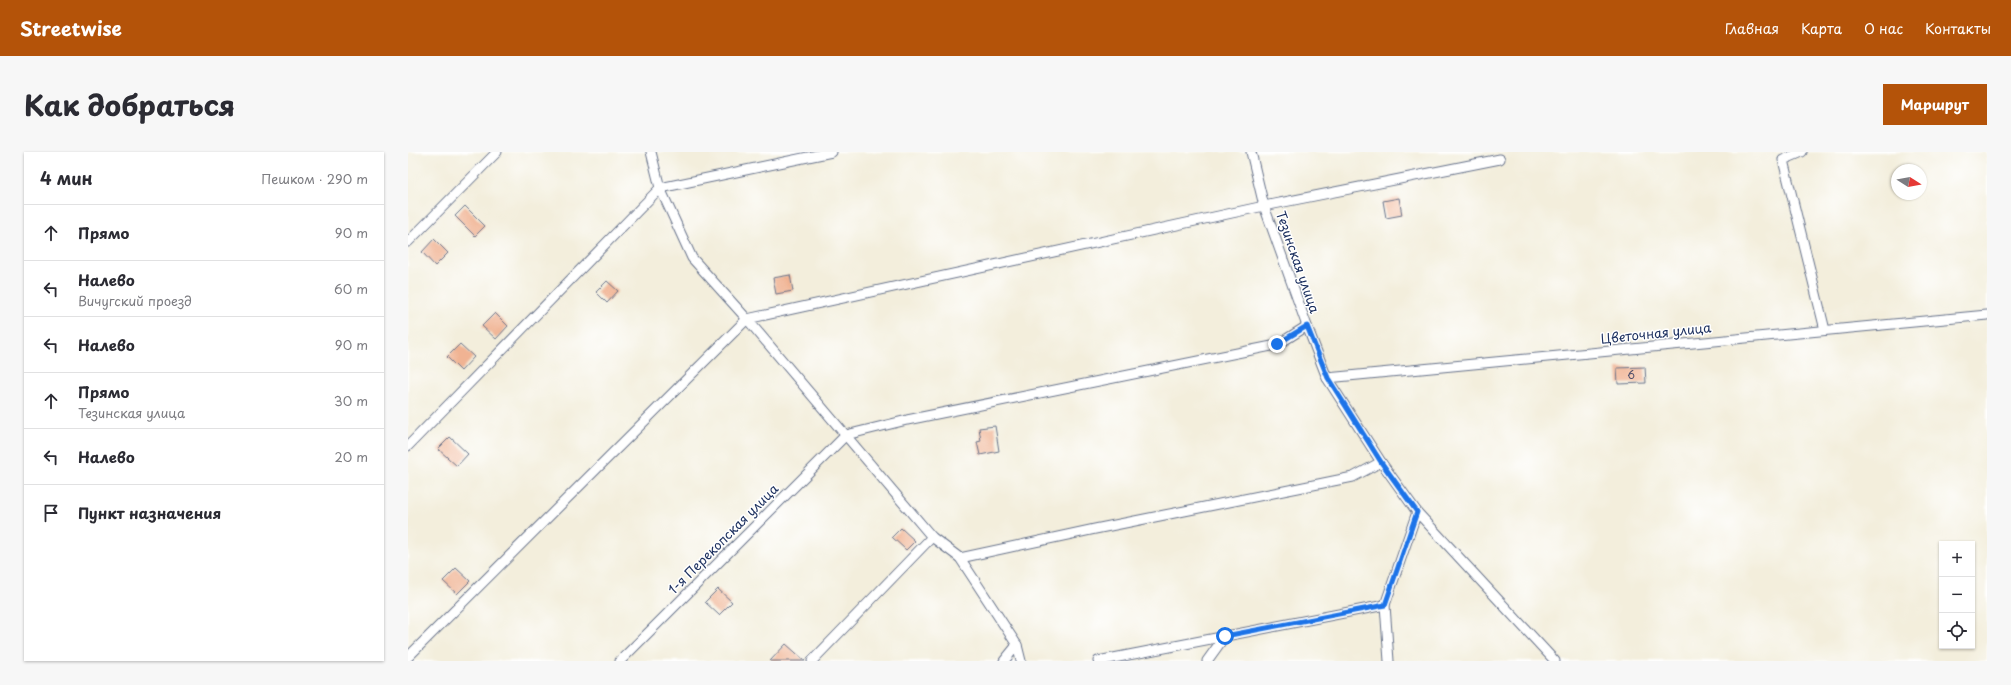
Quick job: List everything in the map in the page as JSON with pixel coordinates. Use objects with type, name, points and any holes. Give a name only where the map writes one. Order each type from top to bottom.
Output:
[{"type":"street","points":[[408,242],[497,152]]},
{"type":"street","points":[[651,152],[660,188],[692,258],[747,319],[932,537],[960,558],[1017,645],[1022,661]]},
{"type":"street","points":[[408,446],[660,188],[832,152]]},
{"type":"street","name":"Тезинская улица","points":[[1251,152],[1264,206],[1307,326],[1328,378],[1381,462],[1417,512],[1555,661]]},
{"type":"street","points":[[1802,152],[1783,160],[1825,330]]},
{"type":"street","points":[[408,657],[747,319],[1264,206],[1500,159]]},
{"type":"street","name":"Цветочная улица","points":[[1328,378],[1987,315]]},
{"type":"street","points":[[846,435],[906,420],[1277,344],[1307,326]]},
{"type":"street","name":"1-я Перекопская улица","points":[[620,661],[846,435]]},
{"type":"street","points":[[960,558],[1353,477],[1381,462]]},
{"type":"street","points":[[1389,661],[1385,605],[1417,512]]},
{"type":"street","points":[[812,661],[932,537]]},
{"type":"street","points":[[1098,661],[1385,605]]},
{"type":"street","points":[[1207,661],[1225,636]]},
{"type":"street","points":[[1004,661],[1017,645]]},
{"type":"building","points":[[1399,198],[1402,215],[1386,218],[1383,201]]},
{"type":"building","points":[[465,206],[485,226],[475,236],[455,216]]},
{"type":"building","points":[[434,239],[448,253],[435,266],[422,252]]},
{"type":"building","points":[[790,275],[793,291],[776,294],[773,278]]},
{"type":"building","points":[[607,281],[618,291],[607,303],[596,292]]},
{"type":"building","points":[[495,313],[508,326],[496,339],[482,326]]},
{"type":"building","points":[[460,344],[474,357],[461,371],[447,357]]},
{"type":"building","points":[[1645,367],[1646,383],[1618,384],[1617,368]]},
{"type":"building","points":[[995,426],[999,451],[980,455],[977,442],[981,441],[979,428]]},
{"type":"building","points":[[450,437],[468,454],[457,466],[438,449]]},
{"type":"building","points":[[901,528],[915,541],[906,550],[892,537]]},
{"type":"building","points":[[456,568],[470,581],[457,594],[443,581]]},
{"type":"building","points":[[718,589],[732,602],[719,615],[705,602]]},
{"type":"building","points":[[786,644],[805,661],[770,661]]},
{"type":"route","points":[[1225,636],[1385,605],[1417,512],[1381,462],[1328,378],[1307,326],[1277,344]]}]
